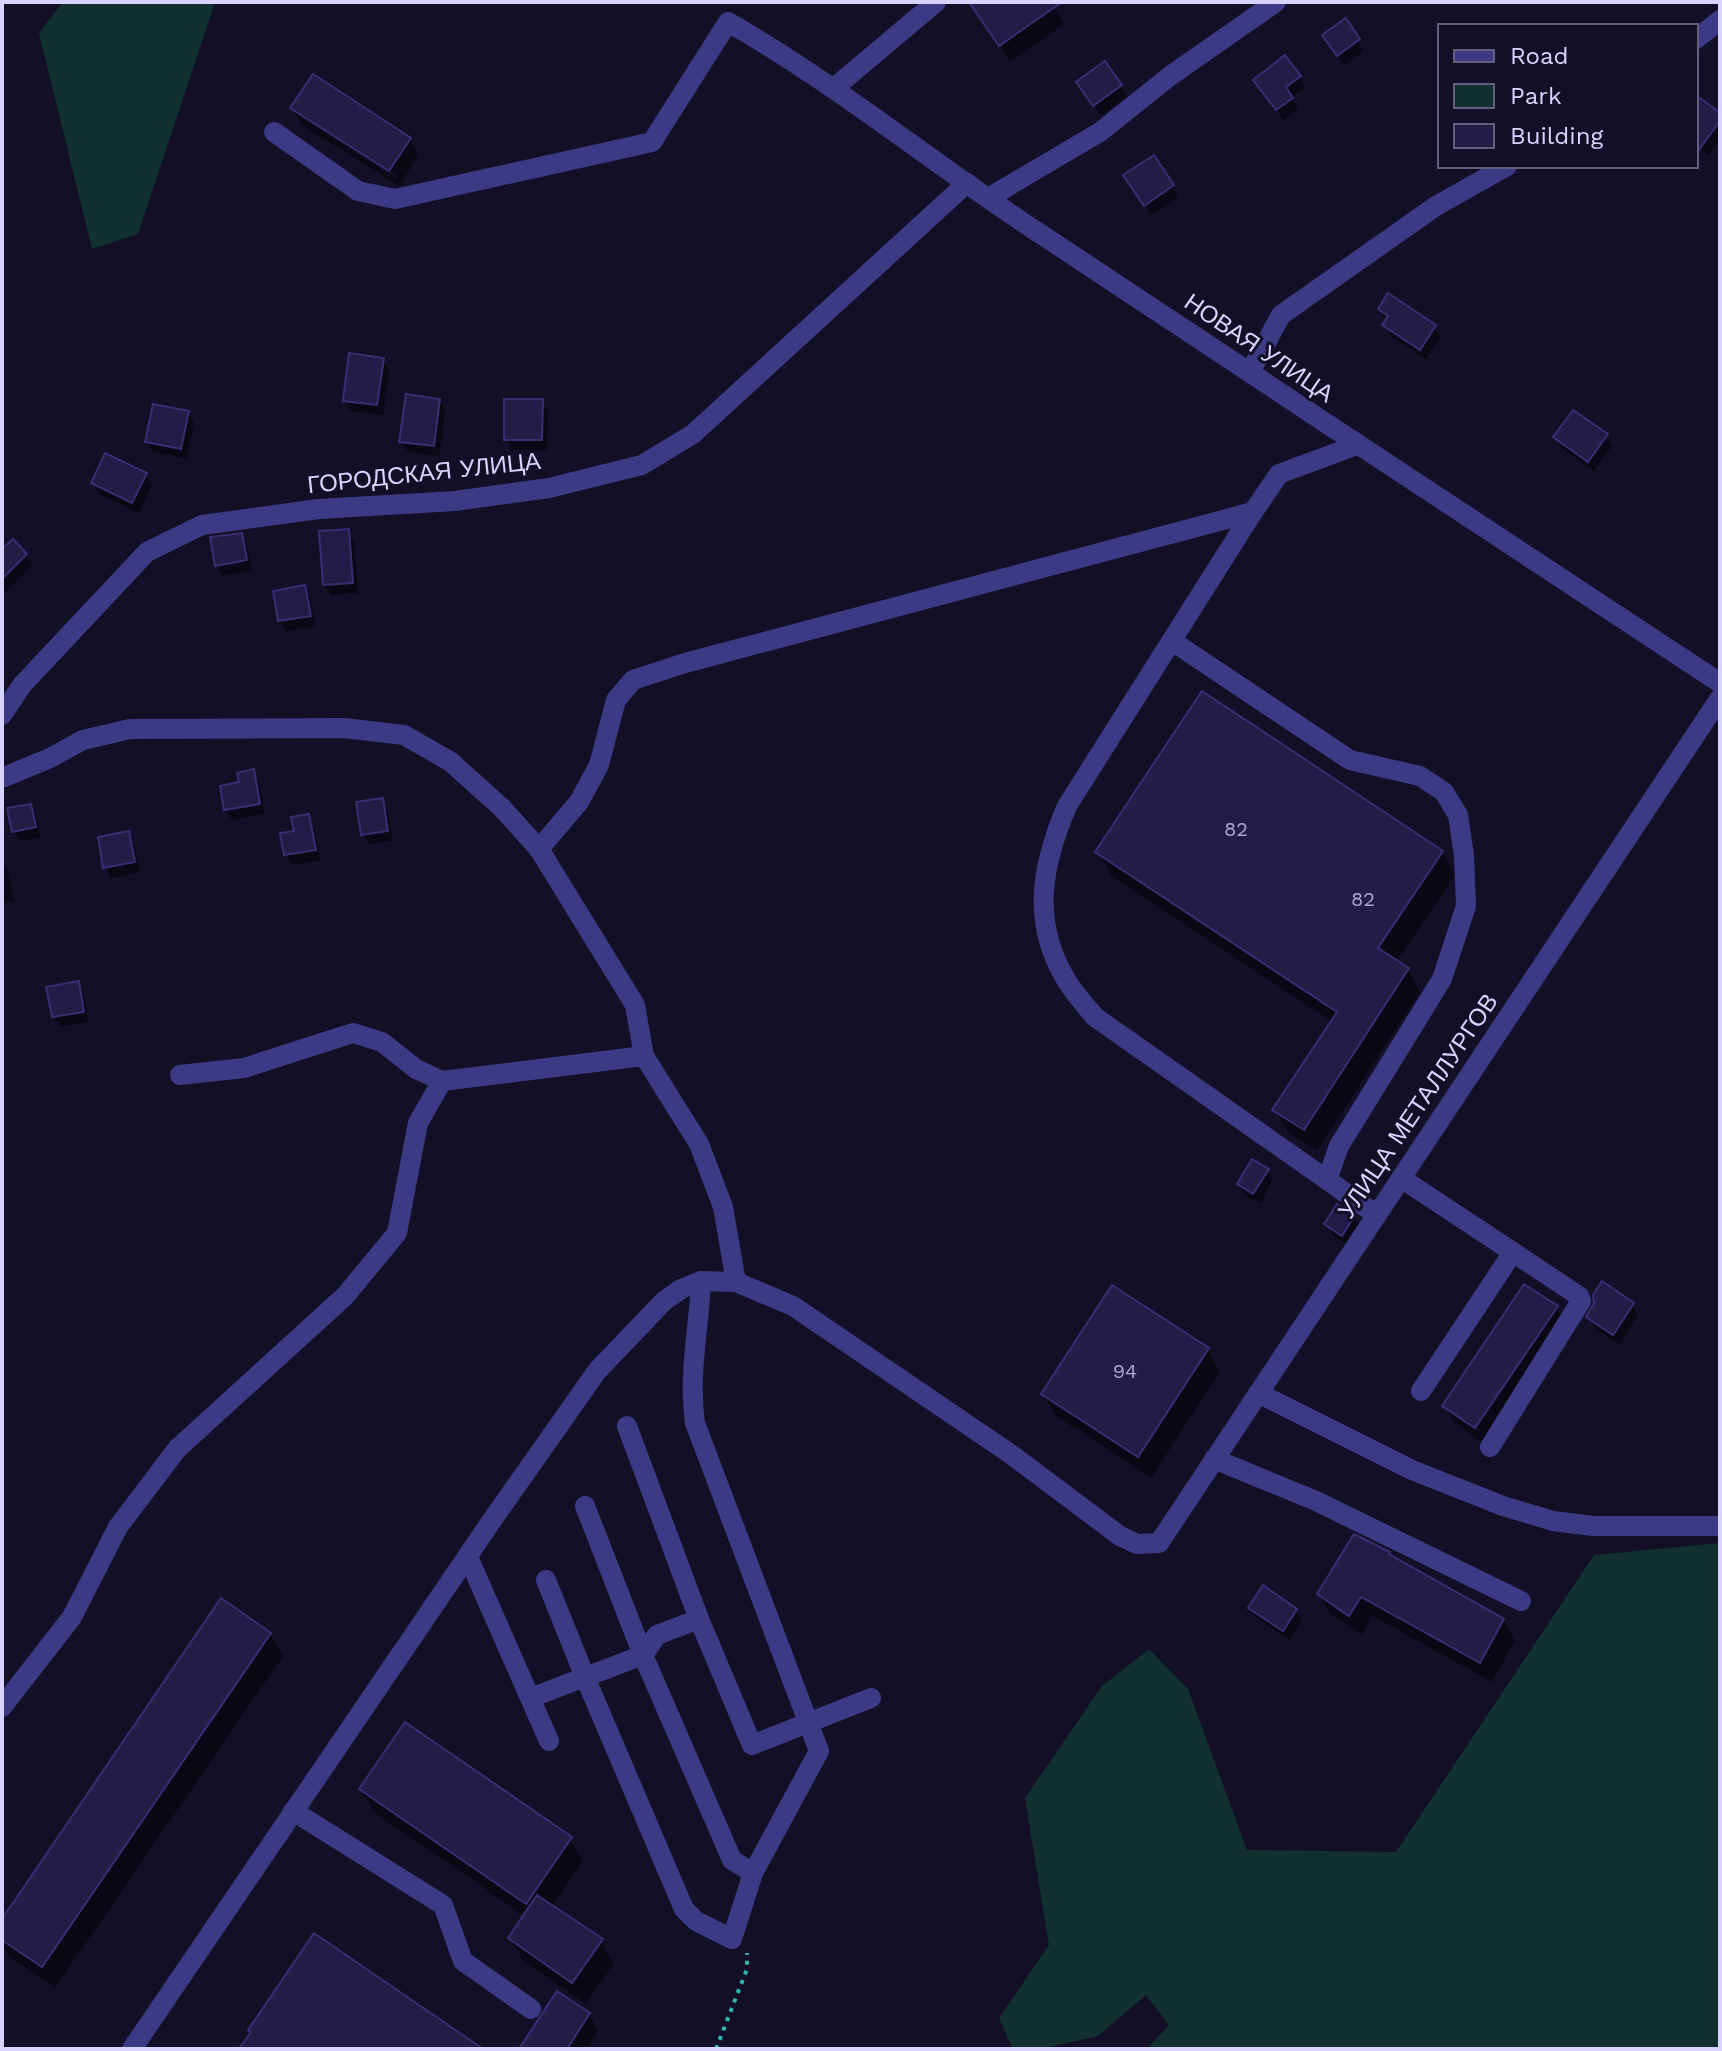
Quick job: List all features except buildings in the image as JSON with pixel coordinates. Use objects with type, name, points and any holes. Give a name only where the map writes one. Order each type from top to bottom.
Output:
[{"type":"street","points":[[834,88],[936,2]]},
{"type":"street","points":[[988,198],[1100,132],[1170,76],[1276,2]]},
{"type":"street","points":[[1698,37],[1720,20]]},
{"type":"street","name":"НОВАЯ УЛИЦА","points":[[274,132],[358,191],[395,199],[652,142],[728,22],[834,88],[988,198],[1720,683]]},
{"type":"street","points":[[1250,372],[1281,315],[1436,206],[1503,168]]},
{"type":"street","name":"ГОРОДСКАЯ УЛИЦА","points":[[2,715],[22,685],[147,552],[202,525],[319,509],[455,501],[549,488],[642,465],[693,434],[967,183]]},
{"type":"street","points":[[1357,445],[1279,474],[1067,806],[1051,844],[1043,891],[1045,936],[1065,979],[1095,1017],[1377,1215]]},
{"type":"street","points":[[539,849],[579,802],[599,765],[616,700],[633,680],[701,659],[1253,512]]},
{"type":"street","points":[[1172,641],[1350,760],[1420,776],[1444,792],[1458,815],[1464,855],[1466,906],[1442,979],[1339,1146],[1327,1180]]},
{"type":"street","name":"УЛИЦА МЕТАЛЛУРГОВ","points":[[736,1282],[806,1314],[1012,1455],[1120,1536],[1137,1544],[1159,1543],[1720,698]]},
{"type":"street","points":[[2,778],[83,740],[130,729],[344,728],[404,735],[451,762],[502,808],[539,849],[635,1005],[644,1056],[699,1144],[723,1207],[736,1282],[701,1281],[681,1289],[664,1301],[597,1371],[132,2049]]},
{"type":"street","points":[[180,1075],[244,1068],[353,1033],[382,1042],[416,1069],[442,1081],[644,1056]]},
{"type":"street","points":[[2,1707],[72,1617],[118,1527],[177,1449],[345,1296],[397,1233],[418,1123],[442,1081]]},
{"type":"street","points":[[1401,1178],[1579,1296],[1581,1301],[1490,1447]]},
{"type":"street","points":[[1421,1391],[1513,1252]]},
{"type":"street","points":[[546,1580],[684,1909],[696,1921],[732,1939],[753,1873],[819,1751],[695,1423],[691,1367],[700,1322],[701,1281]]},
{"type":"street","points":[[1258,1393],[1412,1470],[1503,1506],[1553,1521],[1593,1526],[1720,1526]]},
{"type":"street","points":[[627,1426],[699,1619],[752,1745],[871,1698]]},
{"type":"street","points":[[1214,1459],[1316,1501],[1521,1601]]},
{"type":"street","points":[[585,1506],[643,1655],[732,1860],[753,1873]]},
{"type":"street","points":[[468,1557],[549,1741]]},
{"type":"street","points":[[530,1698],[643,1655],[657,1635],[699,1619]]},
{"type":"street","points":[[293,1811],[443,1905],[463,1961],[531,2009]]},
{"type":"path","points":[[716,2049],[747,1969],[745,1943],[732,1939]]},
{"type":"green space","points":[[63,2],[215,2],[138,234],[92,249],[39,33]]},
{"type":"green space","points":[[1720,1543],[1718,2049],[1147,2049],[1169,2025],[1146,1995],[1098,2036],[1041,2049],[1013,2049],[999,2018],[1049,1945],[1025,1798],[1102,1686],[1149,1649],[1188,1689],[1247,1850],[1396,1852],[1594,1555]]}]
